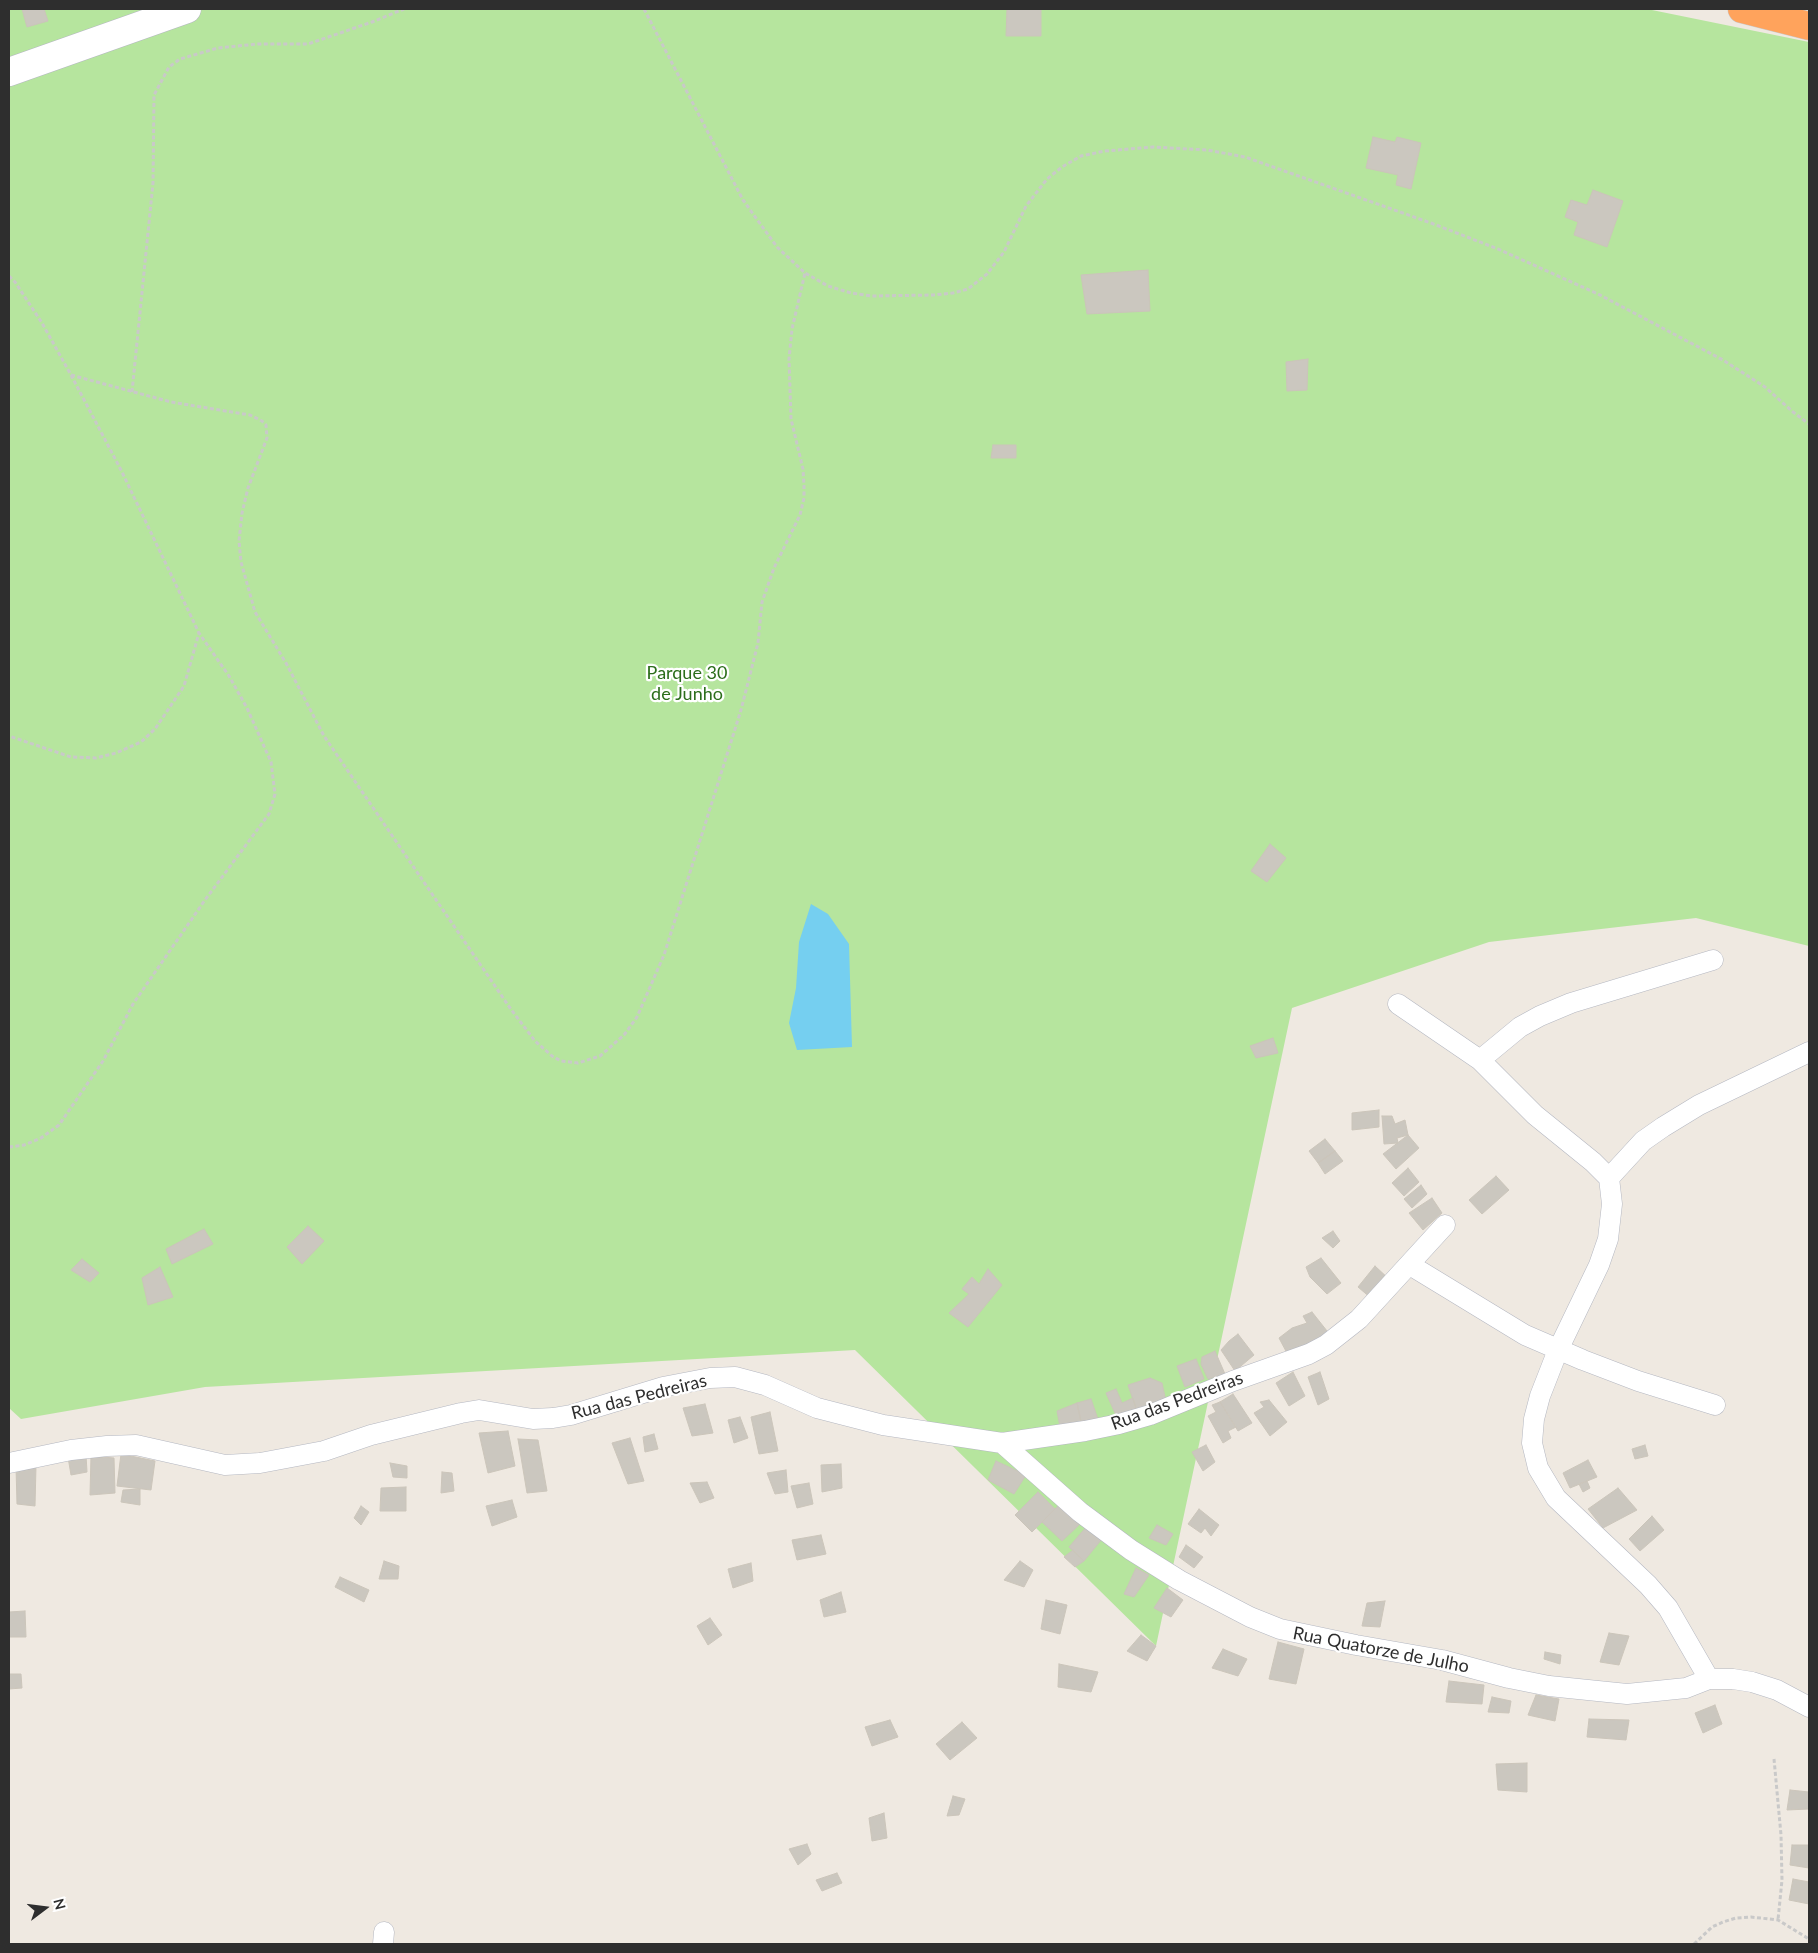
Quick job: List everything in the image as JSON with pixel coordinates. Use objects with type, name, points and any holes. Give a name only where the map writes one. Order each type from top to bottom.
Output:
[{"type":"highway","points":[[1742,9],[1809,26]]},
{"type":"main road","points":[[9,72],[187,9]]},
{"type":"street","points":[[1480,1060],[1520,1027],[1540,1016],[1571,1003],[1713,960]]},
{"type":"street","points":[[1398,1004],[1480,1060],[1535,1115],[1609,1178],[1612,1204],[1608,1239],[1599,1265],[1558,1350],[1540,1396],[1534,1419],[1532,1443],[1538,1468],[1556,1498],[1648,1585],[1668,1608],[1709,1679]]},
{"type":"street","points":[[1609,1178],[1643,1140],[1663,1127],[1699,1105],[1809,1052]]},
{"type":"street","name":"Rua das Pedreiras","points":[[9,1463],[72,1450],[136,1445],[225,1465],[260,1463],[324,1451],[380,1433],[460,1413],[478,1410],[533,1419],[553,1418],[570,1415],[663,1388],[710,1378],[735,1378],[765,1386],[817,1408],[883,1425],[1002,1443],[1119,1424],[1150,1415],[1233,1381],[1309,1354],[1338,1336],[1358,1319],[1445,1225]]},
{"type":"street","points":[[1410,1265],[1525,1335],[1638,1381],[1715,1405]]},
{"type":"street","name":"Rua Quatorze de Julho","points":[[1002,1443],[1080,1512],[1131,1550],[1179,1580],[1250,1617],[1280,1629],[1442,1660],[1517,1680],[1588,1691],[1627,1694],[1686,1688],[1709,1679],[1733,1679],[1752,1682],[1778,1690],[1809,1707]]},
{"type":"path","points":[[132,392],[153,183],[154,95],[169,67],[180,60],[218,48],[257,44],[308,44],[404,9]]},
{"type":"path","points":[[644,9],[743,200],[777,247],[805,273],[828,286],[851,293],[872,296],[933,295],[968,289],[987,274],[1004,252],[1026,206],[1046,179],[1081,156],[1105,151],[1153,146],[1207,150],[1245,157],[1432,223],[1498,249],[1598,294],[1723,360],[1765,387],[1809,424]]},
{"type":"path","points":[[71,375],[171,402],[250,415],[262,421],[266,426],[267,438],[248,488],[242,513],[239,541],[241,562],[255,612],[286,663],[324,736],[510,1008],[535,1041],[552,1056],[561,1061],[578,1063],[600,1056],[624,1035],[637,1017],[664,955],[741,710],[758,643],[762,602],[774,568],[800,515],[804,498],[803,478],[791,419],[789,359],[792,329],[805,273]]},
{"type":"path","points":[[9,276],[42,323],[71,375],[120,470],[199,633],[229,676],[247,708],[271,762],[275,794],[269,814],[205,900],[133,1004],[103,1061],[59,1125],[41,1138],[24,1145],[9,1146]]},
{"type":"path","points":[[9,736],[71,756],[96,758],[116,753],[140,742],[156,729],[184,686],[199,633]]},
{"type":"path","points":[[1774,1759],[1781,1835],[1782,1880],[1778,1920]]},
{"type":"path","points":[[1694,1944],[1712,1928],[1736,1918],[1751,1917],[1778,1920],[1809,1939]]},
{"type":"green space","name":"Parque 30 de Junho","points":[[9,9],[1647,9],[1809,42],[1809,946],[1696,918],[1489,942],[1292,1008],[1156,1646],[855,1350],[205,1387],[21,1419],[9,1408]]},
{"type":"water","points":[[811,904],[828,914],[849,944],[852,1047],[797,1050],[789,1023],[796,988],[799,942]]},
{"type":"building","points":[[22,9],[44,9],[48,21],[27,27]]},
{"type":"building","points":[[1007,9],[1041,9],[1041,36],[1006,36]]},
{"type":"building","points":[[1373,137],[1395,142],[1397,137],[1421,143],[1411,189],[1396,185],[1398,175],[1366,168]]},
{"type":"building","points":[[1593,190],[1623,201],[1607,247],[1574,235],[1578,222],[1565,217],[1571,200],[1587,205]]},
{"type":"building","points":[[1148,270],[1150,311],[1087,314],[1081,275]]},
{"type":"building","points":[[1308,359],[1307,390],[1287,391],[1286,362]]},
{"type":"building","points":[[993,445],[1016,445],[1016,458],[991,458]]},
{"type":"building","points":[[1270,844],[1286,858],[1267,882],[1251,871]]},
{"type":"building","points":[[1273,1038],[1278,1053],[1256,1058],[1250,1046]]},
{"type":"building","points":[[1379,1110],[1379,1127],[1352,1130],[1352,1113]]},
{"type":"building","points":[[1382,1116],[1392,1116],[1395,1124],[1405,1120],[1408,1135],[1397,1138],[1398,1143],[1384,1144]]},
{"type":"building","points":[[1408,1135],[1419,1148],[1396,1169],[1383,1154]]},
{"type":"building","points":[[1325,1139],[1335,1151],[1318,1163],[1309,1151]]},
{"type":"building","points":[[1335,1151],[1343,1161],[1325,1174],[1318,1163]]},
{"type":"building","points":[[1408,1168],[1419,1182],[1404,1196],[1392,1183]]},
{"type":"building","points":[[1496,1176],[1509,1190],[1482,1214],[1469,1200]]},
{"type":"building","points":[[1421,1185],[1427,1194],[1412,1208],[1404,1199]]},
{"type":"building","points":[[1432,1198],[1442,1213],[1423,1230],[1409,1213]]},
{"type":"building","points":[[308,1226],[324,1241],[302,1264],[287,1247]]},
{"type":"building","points":[[204,1229],[213,1244],[172,1264],[166,1249]]},
{"type":"building","points":[[1333,1231],[1340,1241],[1333,1248],[1322,1238]]},
{"type":"building","points":[[1321,1258],[1341,1283],[1327,1294],[1310,1277],[1306,1267]]},
{"type":"building","points":[[82,1259],[99,1273],[90,1282],[71,1270]]},
{"type":"building","points":[[1375,1266],[1390,1280],[1372,1299],[1358,1287]]},
{"type":"building","points":[[160,1267],[173,1297],[148,1305],[142,1278]]},
{"type":"building","points":[[988,1269],[1002,1285],[968,1327],[949,1313],[969,1294],[962,1289],[972,1277],[979,1284]]},
{"type":"building","points":[[1312,1312],[1331,1336],[1288,1355],[1279,1338],[1292,1328],[1307,1323],[1303,1316]]},
{"type":"building","points":[[1238,1334],[1254,1355],[1235,1371],[1221,1350]]},
{"type":"building","points":[[1215,1351],[1225,1374],[1208,1379],[1201,1364],[1202,1357]]},
{"type":"building","points":[[1196,1359],[1204,1379],[1185,1387],[1177,1366]]},
{"type":"building","points":[[1293,1372],[1305,1396],[1289,1406],[1276,1383]]},
{"type":"building","points":[[1320,1372],[1329,1399],[1318,1405],[1308,1377]]},
{"type":"building","points":[[1150,1378],[1162,1383],[1167,1406],[1139,1417],[1128,1385]]},
{"type":"building","points":[[1116,1389],[1122,1403],[1133,1398],[1139,1417],[1119,1422],[1106,1393]]},
{"type":"building","points":[[1233,1394],[1252,1423],[1238,1431],[1220,1402]]},
{"type":"building","points":[[1091,1399],[1100,1425],[1083,1430],[1077,1403]]},
{"type":"building","points":[[1269,1400],[1287,1422],[1270,1436],[1254,1413],[1264,1407],[1260,1402]]},
{"type":"building","points":[[1220,1402],[1236,1427],[1228,1431],[1231,1438],[1223,1443],[1208,1416],[1216,1412],[1212,1405]]},
{"type":"building","points":[[1077,1403],[1081,1422],[1060,1427],[1057,1411]]},
{"type":"building","points":[[705,1404],[713,1433],[692,1436],[683,1408]]},
{"type":"building","points":[[770,1412],[778,1451],[759,1454],[751,1417]]},
{"type":"building","points":[[740,1417],[748,1438],[734,1443],[728,1420]]},
{"type":"building","points":[[508,1431],[515,1466],[488,1473],[479,1433]]},
{"type":"building","points":[[654,1434],[658,1449],[645,1452],[643,1437]]},
{"type":"building","points":[[630,1438],[644,1481],[628,1484],[612,1443]]},
{"type":"building","points":[[518,1439],[538,1440],[547,1491],[527,1493]]},
{"type":"building","points":[[1206,1445],[1215,1462],[1203,1471],[1192,1452]]},
{"type":"building","points":[[1645,1445],[1648,1456],[1635,1459],[1632,1449]]},
{"type":"building","points":[[121,1454],[155,1461],[151,1490],[117,1486]]},
{"type":"building","points":[[86,1455],[87,1472],[71,1475],[68,1457]]},
{"type":"building","points":[[91,1456],[114,1458],[115,1493],[90,1495]]},
{"type":"building","points":[[1588,1460],[1597,1477],[1570,1488],[1563,1473]]},
{"type":"building","points":[[996,1461],[1026,1475],[1014,1494],[988,1480]]},
{"type":"building","points":[[390,1463],[407,1466],[407,1478],[393,1477]]},
{"type":"building","points":[[841,1464],[842,1488],[822,1492],[821,1465]]},
{"type":"building","points":[[36,1466],[35,1506],[17,1504],[16,1467]]},
{"type":"building","points":[[786,1470],[788,1492],[775,1494],[767,1473]]},
{"type":"building","points":[[442,1472],[452,1473],[454,1491],[441,1493]]},
{"type":"building","points":[[1587,1481],[1590,1488],[1583,1492],[1579,1484]]},
{"type":"building","points":[[707,1482],[714,1498],[700,1503],[690,1483]]},
{"type":"building","points":[[809,1483],[813,1504],[797,1508],[791,1486]]},
{"type":"building","points":[[406,1487],[406,1511],[380,1511],[381,1488]]},
{"type":"building","points":[[1618,1488],[1637,1510],[1603,1528],[1588,1509]]},
{"type":"building","points":[[140,1489],[140,1505],[121,1502],[123,1490]]},
{"type":"building","points":[[1038,1492],[1055,1509],[1032,1532],[1015,1515]]},
{"type":"building","points":[[512,1500],[517,1517],[492,1526],[486,1506]]},
{"type":"building","points":[[1059,1505],[1079,1525],[1062,1541],[1042,1522]]},
{"type":"building","points":[[361,1506],[369,1512],[361,1525],[354,1518]]},
{"type":"building","points":[[1199,1509],[1219,1525],[1211,1536],[1205,1528],[1201,1533],[1188,1524]]},
{"type":"building","points":[[1652,1516],[1664,1530],[1640,1551],[1629,1539]]},
{"type":"building","points":[[1157,1525],[1173,1534],[1166,1545],[1149,1538]]},
{"type":"building","points":[[1087,1526],[1102,1539],[1084,1561],[1069,1547]]},
{"type":"building","points":[[821,1535],[826,1554],[797,1560],[792,1540]]},
{"type":"building","points":[[1186,1545],[1203,1557],[1194,1568],[1179,1557]]},
{"type":"building","points":[[1073,1550],[1084,1561],[1075,1567],[1064,1557]]},
{"type":"building","points":[[384,1561],[399,1566],[398,1579],[379,1579]]},
{"type":"building","points":[[1020,1561],[1033,1570],[1024,1587],[1004,1580]]},
{"type":"building","points":[[751,1563],[753,1581],[733,1588],[728,1569]]},
{"type":"building","points":[[1136,1568],[1149,1575],[1134,1597],[1124,1594]]},
{"type":"building","points":[[340,1577],[369,1590],[364,1602],[335,1587]]},
{"type":"building","points":[[1167,1588],[1183,1600],[1171,1617],[1154,1608]]},
{"type":"building","points":[[841,1592],[846,1612],[824,1617],[820,1600]]},
{"type":"building","points":[[1046,1600],[1067,1605],[1060,1634],[1041,1629]]},
{"type":"building","points":[[1385,1601],[1380,1627],[1362,1626],[1367,1603]]},
{"type":"building","points":[[25,1611],[26,1637],[9,1637],[9,1612]]},
{"type":"building","points":[[710,1618],[722,1635],[708,1645],[697,1626]]},
{"type":"building","points":[[1609,1633],[1629,1636],[1619,1665],[1600,1662]]},
{"type":"building","points":[[1141,1635],[1156,1646],[1147,1661],[1127,1651]]},
{"type":"building","points":[[1278,1642],[1304,1649],[1296,1684],[1269,1679]]},
{"type":"building","points":[[1223,1649],[1247,1659],[1238,1676],[1212,1668]]},
{"type":"building","points":[[1545,1652],[1561,1655],[1560,1664],[1544,1659]]},
{"type":"building","points":[[1059,1664],[1098,1672],[1091,1692],[1058,1687]]},
{"type":"building","points":[[9,1674],[21,1674],[22,1688],[9,1689]]},
{"type":"building","points":[[1449,1681],[1484,1685],[1482,1704],[1446,1702]]},
{"type":"building","points":[[1536,1695],[1559,1699],[1555,1721],[1528,1715]]},
{"type":"building","points":[[1492,1697],[1511,1701],[1509,1713],[1488,1712]]},
{"type":"building","points":[[1715,1705],[1722,1724],[1703,1733],[1695,1713]]},
{"type":"building","points":[[1589,1719],[1629,1720],[1626,1740],[1587,1737]]},
{"type":"building","points":[[890,1720],[898,1737],[872,1746],[865,1727]]},
{"type":"building","points":[[962,1722],[977,1738],[950,1760],[936,1744]]},
{"type":"building","points":[[1527,1763],[1527,1792],[1498,1790],[1496,1764]]},
{"type":"building","points":[[1790,1790],[1809,1792],[1809,1809],[1787,1810]]},
{"type":"building","points":[[953,1796],[965,1799],[959,1815],[947,1816]]},
{"type":"building","points":[[884,1813],[887,1838],[872,1841],[869,1818]]},
{"type":"building","points":[[807,1844],[811,1854],[798,1865],[789,1849]]},
{"type":"building","points":[[1792,1845],[1809,1845],[1809,1868],[1790,1865]]},
{"type":"building","points":[[837,1873],[842,1883],[822,1891],[816,1880]]},
{"type":"building","points":[[1793,1879],[1809,1882],[1809,1904],[1789,1900]]}]
